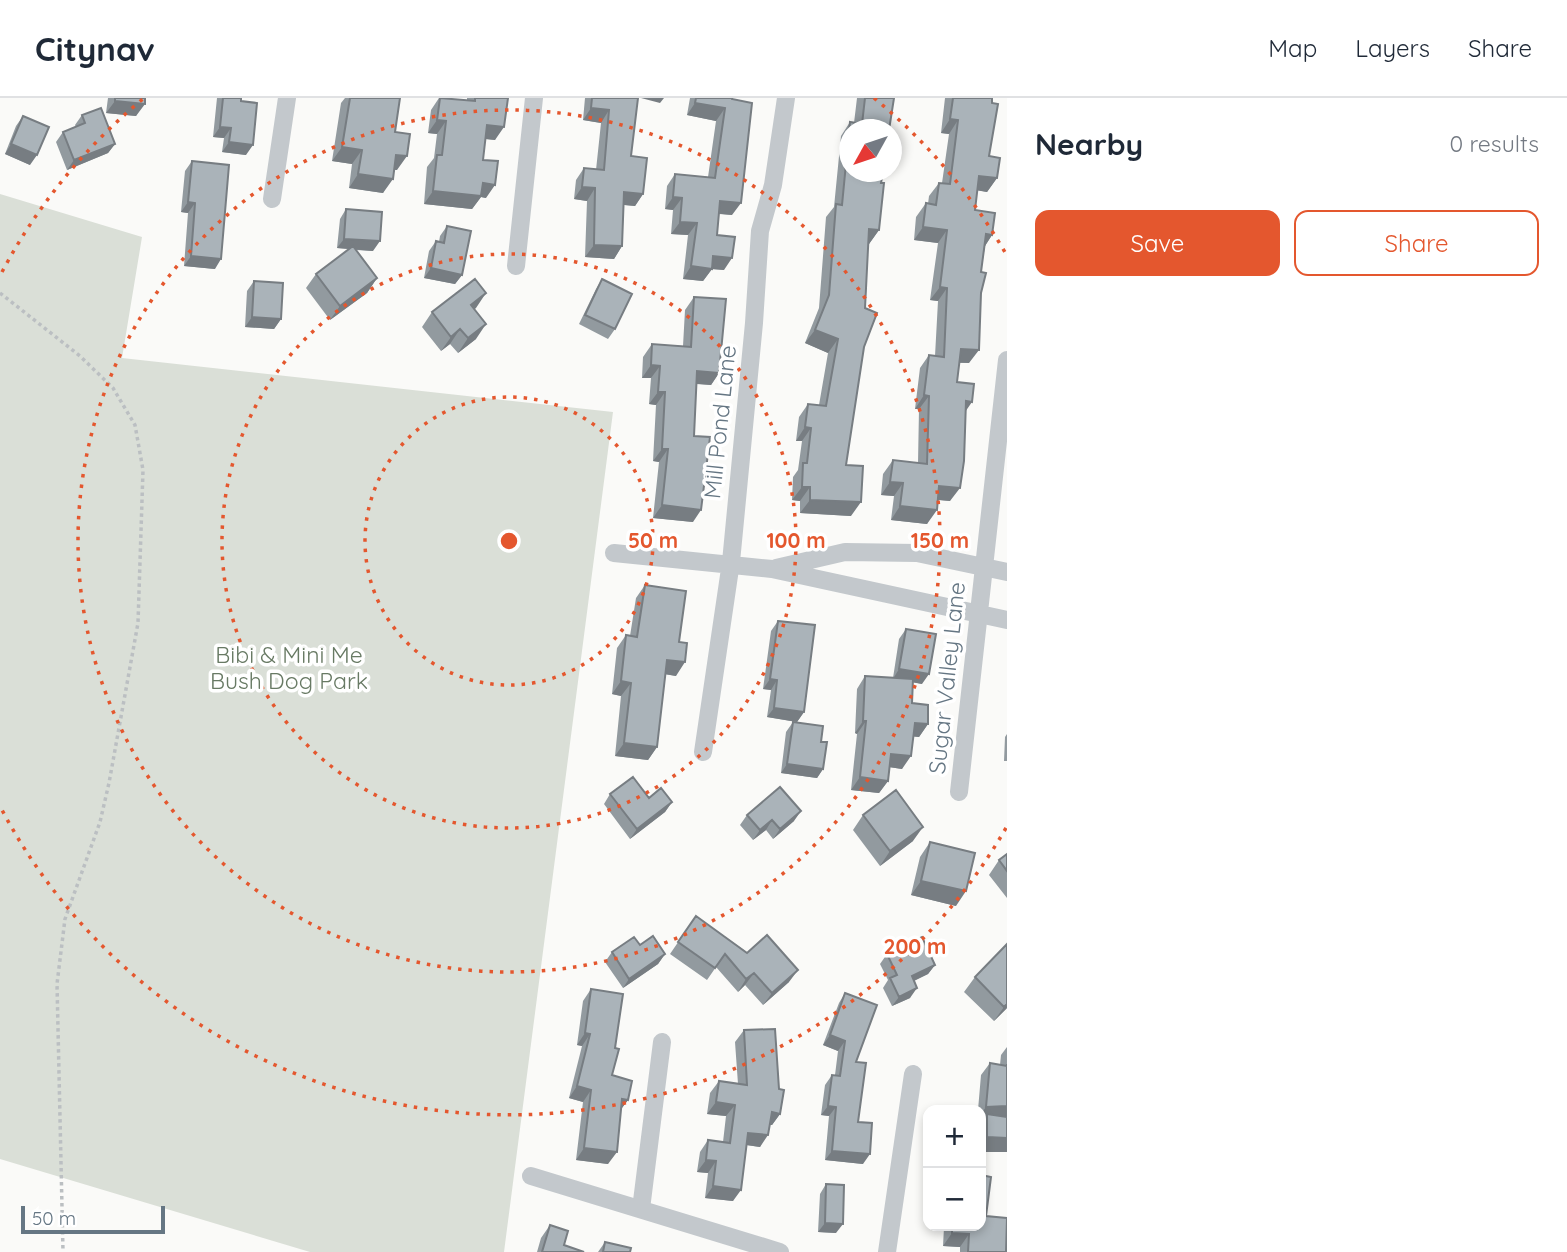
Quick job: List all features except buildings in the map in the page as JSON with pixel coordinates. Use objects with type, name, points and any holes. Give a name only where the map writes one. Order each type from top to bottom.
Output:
[{"type":"street","points":[[272,199],[287,98]]},
{"type":"street","points":[[516,266],[534,98]]},
{"type":"street","name":"Mill Pond Lane","points":[[703,752],[731,562],[760,231],[773,185],[786,98]]},
{"type":"street","name":"Sugar Valley Lane","points":[[959,792],[1007,360]]},
{"type":"street","points":[[772,569],[845,552],[917,553],[1007,572]]},
{"type":"street","points":[[614,553],[731,562],[1007,620]]},
{"type":"street","points":[[640,1209],[662,1042]]},
{"type":"street","points":[[887,1252],[913,1074]]},
{"type":"street","points":[[531,1175],[780,1252]]},
{"type":"path","points":[[0,293],[80,356],[113,388],[135,425],[143,470],[138,623],[109,783],[100,822],[65,919],[57,984],[63,1252]]},
{"type":"green space","name":"Bibi & Mini Me Bush Dog Park","points":[[0,194],[142,237],[122,358],[613,412],[504,1252],[310,1252],[0,1159]]}]
